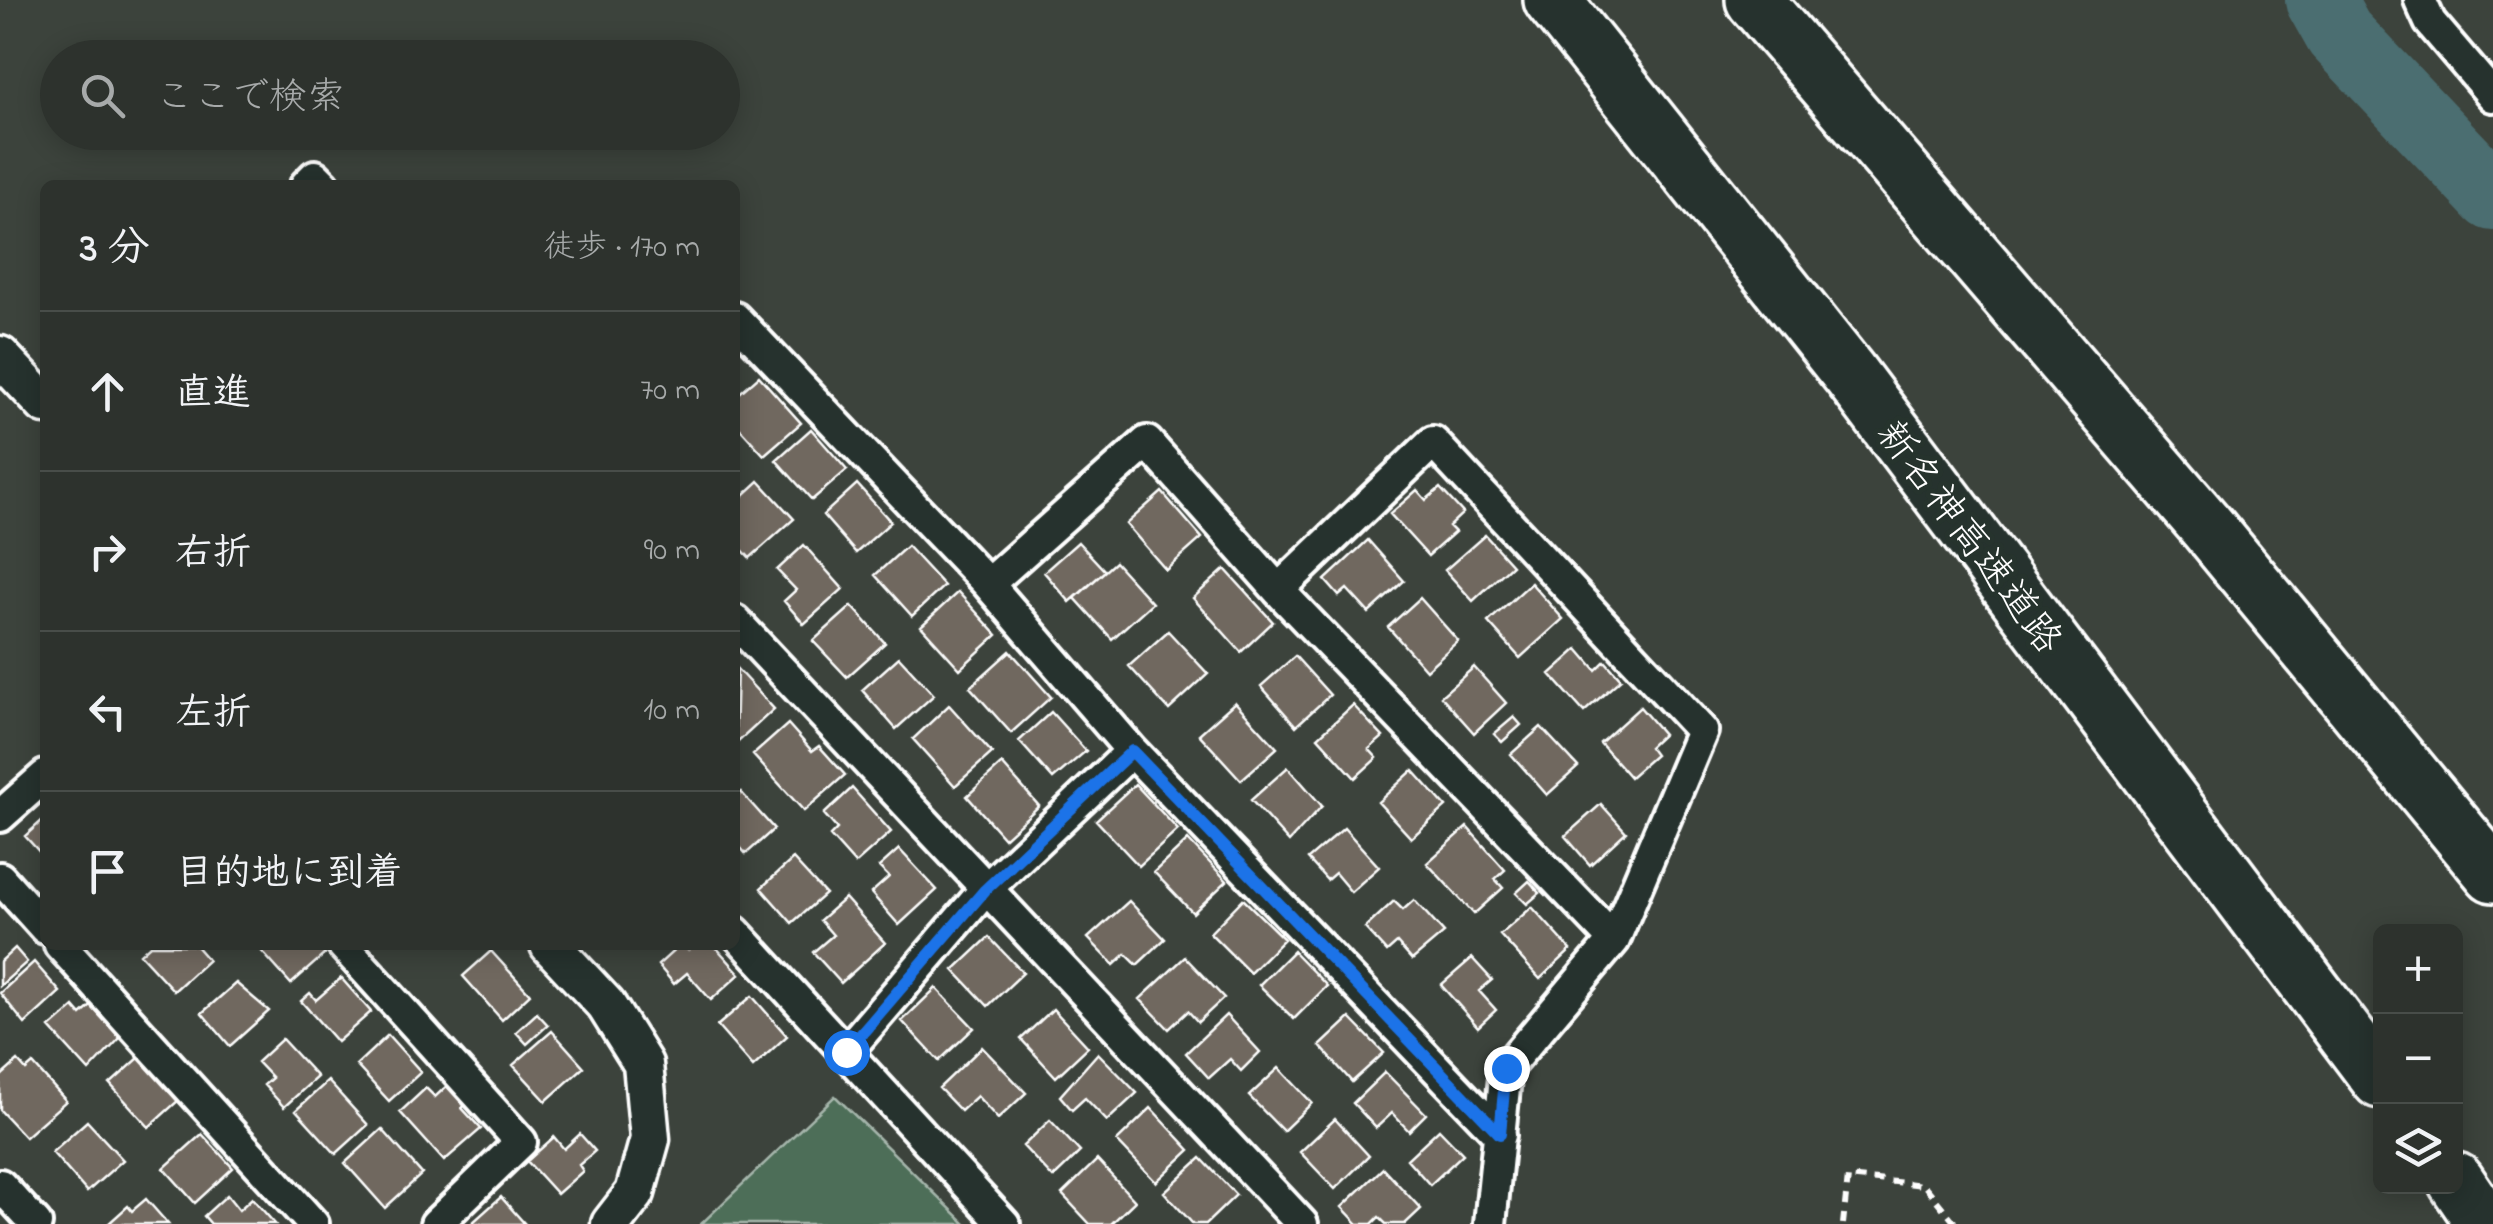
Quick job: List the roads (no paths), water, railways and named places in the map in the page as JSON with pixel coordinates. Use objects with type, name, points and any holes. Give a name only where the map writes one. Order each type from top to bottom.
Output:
[{"type":"highway","name":"新名神高速道路","points":[[1552,0],[1849,373],[2373,1071]]},
{"type":"highway","points":[[1754,0],[2208,528],[2490,870]]},
{"type":"highway","points":[[2463,1191],[2486,1224]]},
{"type":"street","points":[[2420,0],[2430,22],[2493,96]]},
{"type":"street","points":[[740,323],[988,584],[1132,751],[1500,1134]]},
{"type":"street","points":[[0,356],[40,399]]},
{"type":"street","points":[[988,584],[1146,442],[1278,590],[1614,940]]},
{"type":"street","points":[[1278,590],[1433,442],[1702,731],[1614,940],[1506,1068],[1490,1224]]},
{"type":"street","points":[[740,626],[1302,1224]]},
{"type":"street","points":[[846,1052],[985,890],[1132,751]]},
{"type":"street","points":[[0,816],[40,780]]},
{"type":"street","points":[[0,878],[40,922]]},
{"type":"street","points":[[740,937],[1004,1224]]},
{"type":"street","points":[[65,950],[313,1224]]},
{"type":"street","points":[[347,950],[520,1142],[436,1224]]},
{"type":"street","points":[[555,950],[606,1005],[643,1064],[650,1139],[635,1193],[611,1224]]},
{"type":"street","points":[[0,1185],[36,1224]]},
{"type":"waterway","points":[[2320,0],[2339,34],[2493,196]]}]
